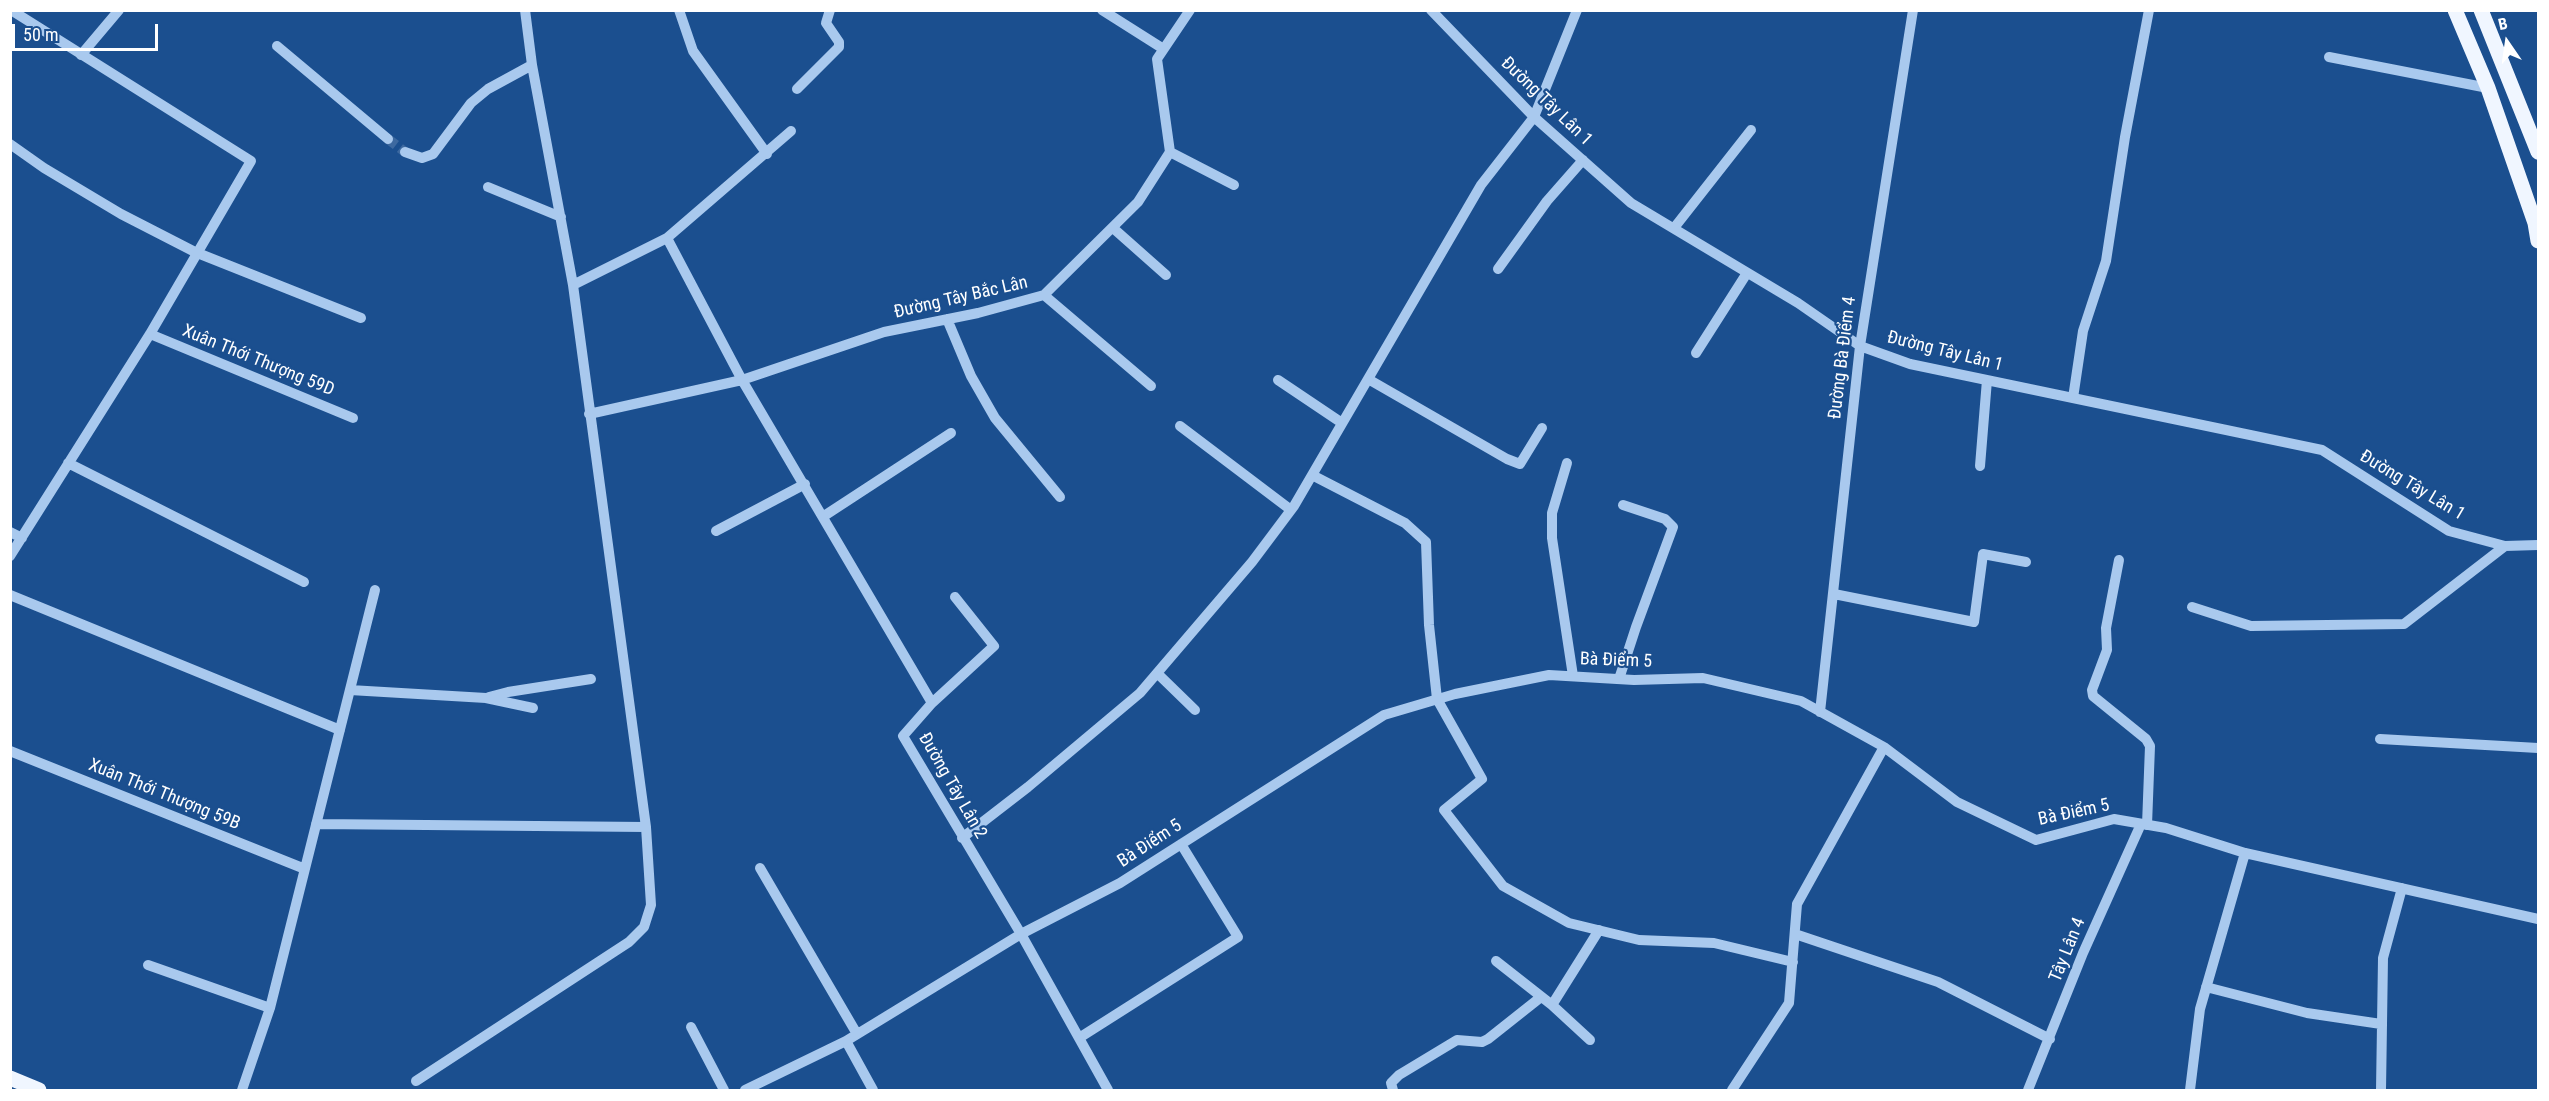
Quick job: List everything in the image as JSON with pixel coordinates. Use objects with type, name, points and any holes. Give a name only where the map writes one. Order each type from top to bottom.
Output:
[{"type":"main road","points":[[2455,10],[2488,88],[2535,223],[2538,241]]},
{"type":"main road","points":[[2481,10],[2538,152]]},
{"type":"main road","points":[[10,1078],[39,1090]]},
{"type":"street","points":[[10,10],[251,161],[195,252],[150,334],[10,556]]},
{"type":"street","points":[[81,55],[120,10]]},
{"type":"street","points":[[416,1081],[613,954],[644,927],[651,905],[646,827],[573,285],[532,64],[525,10]]},
{"type":"street","points":[[679,10],[693,51],[767,154]]},
{"type":"street","points":[[797,89],[839,47],[839,42],[826,23],[830,10]]},
{"type":"street","points":[[1102,10],[1162,48]]},
{"type":"street","points":[[1190,10],[1162,48],[1157,59],[1170,152],[1234,185]]},
{"type":"street","name":"Đường Tây Lân 1","points":[[1431,10],[1534,117],[1631,202],[1860,346],[1910,364],[2322,450],[2449,531],[2505,546],[2538,545]]},
{"type":"street","points":[[962,838],[1140,693],[1252,562],[1291,510],[1481,185],[1534,117],[1576,10]]},
{"type":"street","name":"Đường Bà Điểm 4","points":[[1820,712],[1860,346],[1913,10]]},
{"type":"street","points":[[2073,398],[2083,331],[2106,261],[2125,138],[2149,10]]},
{"type":"street","points":[[277,46],[388,139]]},
{"type":"street","points":[[2329,57],[2488,88]]},
{"type":"street","points":[[405,152],[422,158],[433,154],[471,103],[488,88],[532,64]]},
{"type":"street","points":[[1674,228],[1751,130]]},
{"type":"street","points":[[573,285],[667,238],[791,131]]},
{"type":"street","points":[[10,144],[44,168],[121,214],[195,252],[362,318]]},
{"type":"street","name":"Đường Tây Bắc Lân","points":[[589,414],[742,380],[884,332],[1044,295],[1138,202],[1170,152]]},
{"type":"street","points":[[1498,269],[1547,201],[1583,160]]},
{"type":"street","points":[[488,187],[561,217]]},
{"type":"street","points":[[1113,228],[1166,275]]},
{"type":"street","name":"Đường Tây Lân 2","points":[[667,238],[742,380],[932,703],[903,736],[1021,934],[1107,1090]]},
{"type":"street","points":[[1696,353],[1747,273]]},
{"type":"street","points":[[1044,295],[1151,386]]},
{"type":"street","points":[[947,319],[971,376],[995,418],[1060,496]]},
{"type":"street","name":"Xuân Thới Thượng 59D","points":[[150,334],[353,418]]},
{"type":"street","points":[[1368,379],[1507,459],[1520,464],[1542,428]]},
{"type":"street","points":[[1278,380],[1342,423]]},
{"type":"street","points":[[1980,466],[1987,380]]},
{"type":"street","points":[[1180,426],[1291,510]]},
{"type":"street","points":[[824,516],[951,433]]},
{"type":"street","points":[[68,463],[304,582]]},
{"type":"street","points":[[1567,463],[1552,513],[1552,538],[1573,676]]},
{"type":"street","points":[[1311,475],[1405,523],[1426,542],[1429,625],[1437,699],[1482,779],[1444,810],[1503,886],[1569,923],[1639,940],[1714,943],[1792,962]]},
{"type":"street","points":[[716,531],[805,484]]},
{"type":"street","points":[[1619,679],[1673,527],[1665,519],[1623,505]]},
{"type":"street","points":[[10,532],[22,538]]},
{"type":"street","points":[[2192,607],[2251,626],[2404,624],[2505,546]]},
{"type":"street","points":[[1834,594],[1974,622],[1983,554],[2026,562]]},
{"type":"street","points":[[2119,560],[2106,628],[2107,650],[2092,690],[2093,696],[2146,739],[2150,746],[2144,824]]},
{"type":"street","points":[[242,1090],[270,1008],[375,590]]},
{"type":"street","points":[[10,595],[340,730]]},
{"type":"street","points":[[932,703],[994,646],[955,597]]},
{"type":"street","points":[[1156,673],[1195,710]]},
{"type":"street","name":"Bà Điểm 5","points":[[746,1090],[846,1041],[1021,934],[1120,883],[1384,715],[1437,699],[1549,675],[1619,679],[1703,678],[1801,701],[1884,747],[1957,802],[2036,840],[2114,819],[2144,824],[2245,854],[2538,919]]},
{"type":"street","points":[[486,698],[508,692],[591,679]]},
{"type":"street","points":[[350,690],[486,698],[532,708]]},
{"type":"street","points":[[2380,739],[2538,748]]},
{"type":"street","points":[[1732,1090],[1789,1003],[1797,904],[1884,747]]},
{"type":"street","name":"Xuân Thới Thượng 59B","points":[[10,751],[305,869]]},
{"type":"street","points":[[316,824],[646,827]]},
{"type":"street","name":"Tây Lân 4","points":[[2028,1090],[2083,953],[2144,824]]},
{"type":"street","points":[[1079,1038],[1238,937],[1181,844]]},
{"type":"street","points":[[2190,1090],[2200,1009],[2245,854]]},
{"type":"street","points":[[760,868],[857,1034]]},
{"type":"street","points":[[2381,1090],[2383,958],[2402,888]]},
{"type":"street","points":[[1552,1005],[1599,930]]},
{"type":"street","points":[[1795,934],[1938,982],[2050,1039]]},
{"type":"street","points":[[1496,961],[1552,1005],[1590,1041]]},
{"type":"street","points":[[148,964],[270,1008]]},
{"type":"street","points":[[2206,987],[2307,1013],[2381,1024]]},
{"type":"street","points":[[1393,1090],[1391,1083],[1400,1075],[1457,1040],[1482,1042],[1488,1039],[1542,997]]},
{"type":"street","points":[[691,1027],[724,1090]]},
{"type":"street","points":[[846,1041],[873,1090]]},
{"type":"tunnel","points":[[388,139],[405,152]]}]
